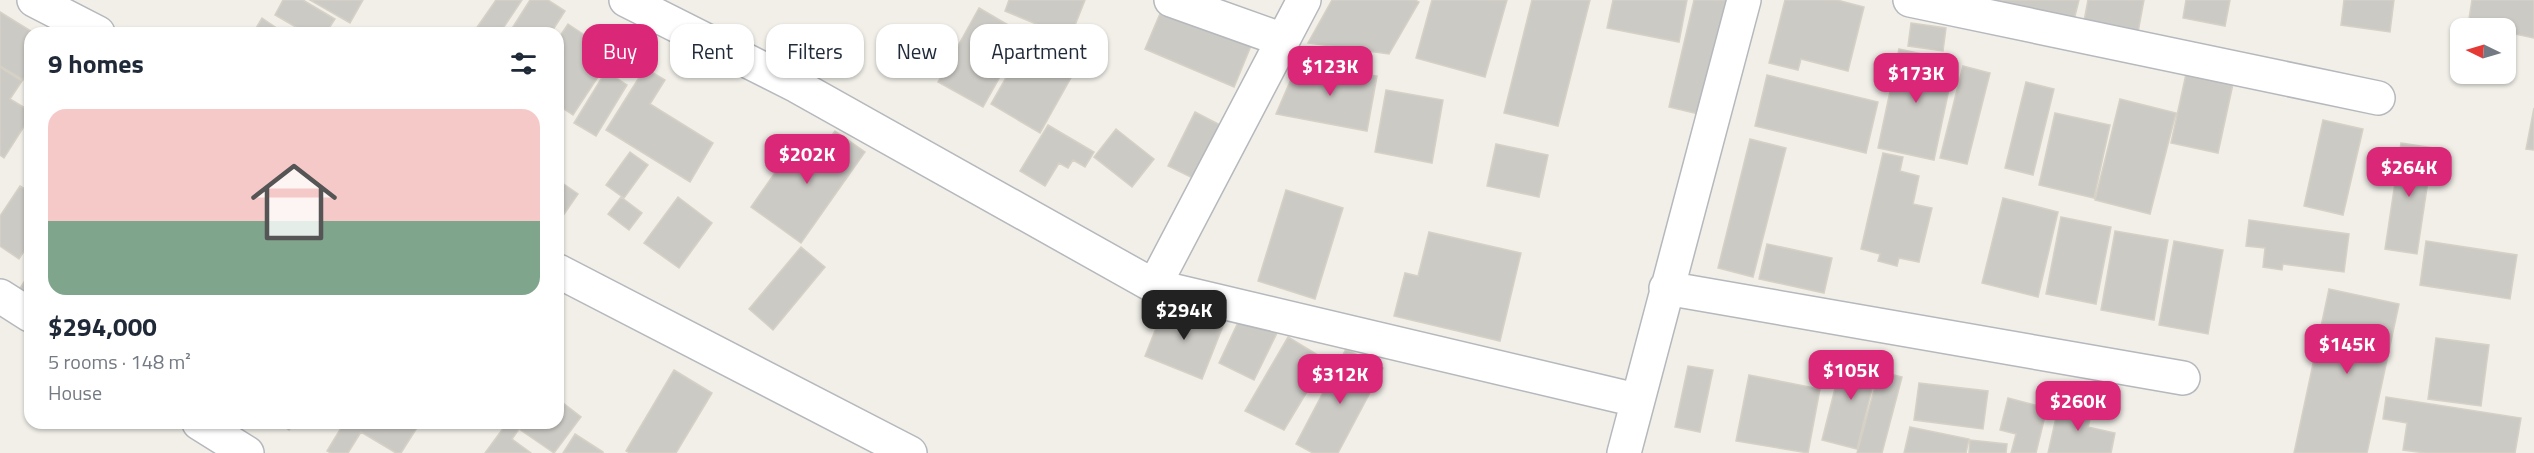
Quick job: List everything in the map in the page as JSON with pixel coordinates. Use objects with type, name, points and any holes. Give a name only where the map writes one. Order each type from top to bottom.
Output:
[{"type":"street","points":[[34,0],[86,27]]},
{"type":"street","points":[[626,0],[797,86],[1154,286],[1636,400]]},
{"type":"street","points":[[1171,0],[1283,40]]},
{"type":"street","points":[[1154,286],[1304,0]]},
{"type":"street","points":[[1624,453],[1636,400],[1744,0]]},
{"type":"street","points":[[1910,0],[2378,98]]},
{"type":"street","points":[[564,274],[910,453]]},
{"type":"street","points":[[1666,288],[2183,378]]},
{"type":"street","points":[[0,296],[24,311]]},
{"type":"street","points":[[209,429],[247,453]]},
{"type":"building","points":[[283,0],[303,0],[335,19],[330,27],[296,27],[275,15]]},
{"type":"building","points":[[310,0],[363,0],[350,23]]},
{"type":"building","points":[[496,0],[522,0],[504,27],[477,27]]},
{"type":"building","points":[[530,0],[548,0],[565,11],[555,27],[513,27]]},
{"type":"building","points":[[1009,0],[1085,0],[1076,24],[1036,24],[1005,11]]},
{"type":"building","points":[[1332,0],[1415,0],[1419,2],[1389,54],[1308,43]]},
{"type":"building","points":[[1432,0],[1507,0],[1485,77],[1416,58]]},
{"type":"building","points":[[1532,0],[1590,0],[1558,126],[1504,113]]},
{"type":"building","points":[[1613,0],[1687,0],[1679,42],[1607,28]]},
{"type":"building","points":[[1694,0],[1730,0],[1703,115],[1669,107]]},
{"type":"building","points":[[1785,0],[1837,0],[1864,7],[1848,71],[1801,59],[1798,70],[1769,63]]},
{"type":"building","points":[[1990,0],[2079,0],[2074,20]]},
{"type":"building","points":[[2088,0],[2144,0],[2138,32],[2084,21]]},
{"type":"building","points":[[2186,0],[2230,0],[2225,26],[2183,18]]},
{"type":"building","points":[[2344,0],[2394,0],[2390,32],[2341,25]]},
{"type":"building","points":[[2472,0],[2534,0],[2534,38],[2516,34],[2516,18],[2469,18]]},
{"type":"building","points":[[979,8],[1007,24],[970,24]]},
{"type":"building","points":[[1162,9],[1251,46],[1234,87],[1145,49]]},
{"type":"building","points":[[0,12],[24,27],[24,78],[23,80],[0,66]]},
{"type":"building","points":[[262,18],[275,27],[257,27]]},
{"type":"building","points":[[1911,23],[1946,28],[1943,51],[1908,46]]},
{"type":"building","points":[[568,24],[582,33],[582,78],[597,78],[573,115],[564,109],[564,30]]},
{"type":"building","points":[[970,24],[970,78],[999,78],[983,107],[938,82],[940,78],[958,78],[958,46]]},
{"type":"building","points":[[1899,49],[1955,61],[1934,160],[1878,148]]},
{"type":"building","points":[[1298,63],[1377,76],[1367,131],[1276,114]]},
{"type":"building","points":[[1963,66],[1990,73],[1967,164],[1940,158]]},
{"type":"building","points":[[0,67],[22,81],[10,99],[24,107],[24,126],[4,158],[0,155]]},
{"type":"building","points":[[2186,74],[2233,84],[2218,153],[2171,143]]},
{"type":"building","points":[[1767,75],[1878,102],[1866,153],[1755,126]]},
{"type":"building","points":[[658,76],[665,80],[650,104],[713,143],[690,182],[606,130],[639,78],[658,78]]},
{"type":"building","points":[[602,78],[616,78],[627,85],[596,136],[574,123]]},
{"type":"building","points":[[1006,78],[1071,78],[1040,133],[991,104]]},
{"type":"building","points":[[2026,82],[2054,89],[2033,175],[2005,168]]},
{"type":"building","points":[[1386,90],[1443,100],[1432,163],[1375,152]]},
{"type":"building","points":[[2120,99],[2176,113],[2150,214],[2095,200]]},
{"type":"building","points":[[2534,108],[2534,150],[2526,149]]},
{"type":"building","points":[[1195,112],[1228,129],[1201,182],[1168,166]]},
{"type":"building","points":[[2055,113],[2110,125],[2094,198],[2039,185]]},
{"type":"building","points":[[2323,120],[2363,129],[2343,215],[2304,206]]},
{"type":"building","points":[[1048,125],[1094,152],[1085,167],[1073,160],[1068,168],[1059,163],[1045,186],[1020,171]]},
{"type":"building","points":[[1116,129],[1154,159],[1132,187],[1094,157]]},
{"type":"building","points":[[835,131],[865,152],[801,243],[751,207],[797,141],[817,156]]},
{"type":"building","points":[[1750,139],[1786,148],[1753,277],[1718,268]]},
{"type":"building","points":[[2401,143],[2433,148],[2417,254],[2385,249]]},
{"type":"building","points":[[1496,144],[1548,155],[1539,197],[1487,186]]},
{"type":"building","points":[[630,152],[648,165],[624,198],[606,185]]},
{"type":"building","points":[[1883,153],[1903,157],[1900,171],[1919,176],[1913,204],[1932,208],[1919,262],[1899,258],[1897,266],[1878,261],[1880,254],[1861,249]]},
{"type":"building","points":[[564,184],[578,194],[564,214]]},
{"type":"building","points":[[20,186],[24,188],[24,251],[19,259],[0,246],[0,216]]},
{"type":"building","points":[[1286,190],[1343,208],[1315,299],[1258,281]]},
{"type":"building","points":[[621,197],[642,213],[629,230],[608,214]]},
{"type":"building","points":[[678,197],[712,223],[679,268],[644,243]]},
{"type":"building","points":[[2003,198],[2058,212],[2038,297],[1982,283]]},
{"type":"building","points":[[2061,217],[2111,227],[2096,304],[2046,294]]},
{"type":"building","points":[[2249,220],[2349,234],[2344,272],[2283,264],[2282,270],[2263,267],[2265,248],[2246,246]]},
{"type":"building","points":[[2115,231],[2168,240],[2154,320],[2101,310]]},
{"type":"building","points":[[1429,232],[1521,253],[1500,341],[1394,316],[1405,273],[1418,276]]},
{"type":"building","points":[[2174,241],[2223,250],[2208,334],[2159,325]]},
{"type":"building","points":[[2426,241],[2517,255],[2510,299],[2420,285]]},
{"type":"building","points":[[1767,244],[1832,258],[1824,293],[1759,279]]},
{"type":"building","points":[[801,247],[825,267],[773,330],[749,309]]},
{"type":"building","points":[[2329,289],[2399,304],[2367,453],[2294,453]]},
{"type":"building","points":[[1166,303],[1223,326],[1202,379],[1145,356]]},
{"type":"building","points":[[1241,316],[1277,333],[1254,380],[1219,363]]},
{"type":"building","points":[[1288,337],[1326,360],[1284,430],[1245,411]]},
{"type":"building","points":[[2436,338],[2489,345],[2481,406],[2428,399]]},
{"type":"building","points":[[1346,349],[1383,368],[1338,453],[1313,453],[1296,444]]},
{"type":"building","points":[[1844,353],[1879,361],[1857,449],[1822,440]]},
{"type":"building","points":[[1688,366],[1713,370],[1700,432],[1675,427]]},
{"type":"building","points":[[674,370],[712,393],[676,453],[630,453],[626,451]]},
{"type":"building","points":[[1879,371],[1902,377],[1882,453],[1857,453]]},
{"type":"building","points":[[1749,375],[1820,389],[1808,453],[1736,441]]},
{"type":"building","points":[[1919,383],[1988,391],[1983,429],[1914,420]]},
{"type":"building","points":[[2386,397],[2521,418],[2515,453],[2425,453],[2403,450],[2407,423],[2383,419]]},
{"type":"building","points":[[2008,398],[2047,408],[2036,453],[2011,453],[2016,434],[2000,430]]},
{"type":"building","points":[[2060,400],[2093,407],[2088,427],[2115,433],[2111,453],[2048,453]]},
{"type":"building","points":[[564,404],[581,417],[554,453],[519,429],[564,429]]},
{"type":"building","points":[[1910,427],[1969,439],[1966,453],[1904,453]]},
{"type":"building","points":[[340,429],[416,429],[401,453],[396,453],[361,432],[348,453],[327,451]]},
{"type":"building","points":[[503,429],[519,429],[512,439],[531,453],[485,453]]},
{"type":"building","points":[[575,434],[603,452],[603,453],[563,453]]},
{"type":"building","points":[[1970,440],[2007,444],[2006,453],[1969,453]]}]
